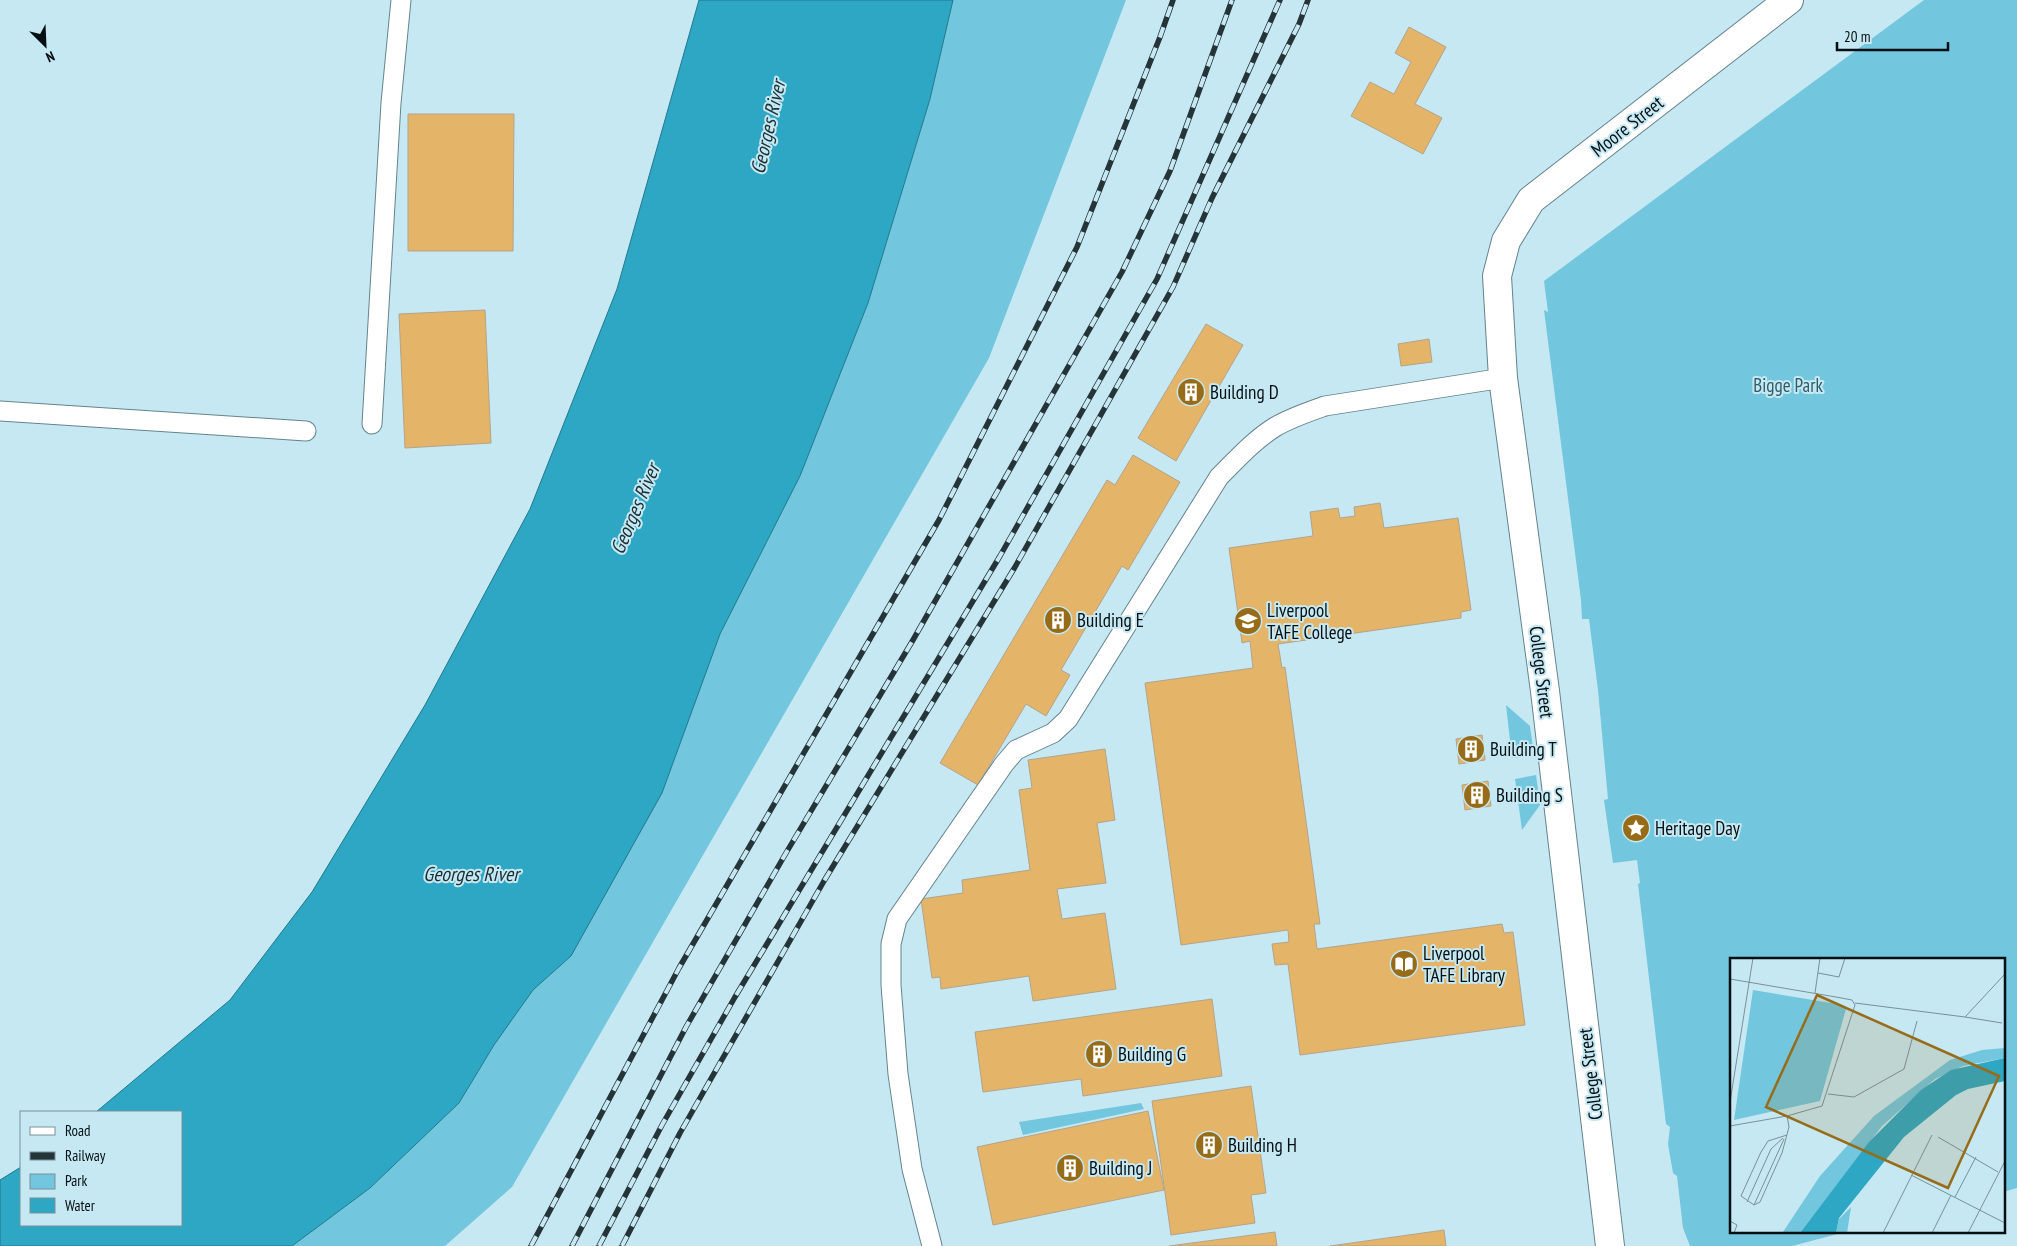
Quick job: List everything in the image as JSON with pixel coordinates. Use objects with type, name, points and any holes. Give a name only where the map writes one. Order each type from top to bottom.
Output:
[{"type":"street","name":"Moore Street","points":[[1497,276],[1506,241],[1531,200],[1788,0]]},
{"type":"street","name":"College Street","points":[[1497,276],[1503,378],[1546,700],[1610,1246]]},
{"type":"lane","points":[[372,424],[391,103],[401,0]]},
{"type":"lane","points":[[932,1246],[912,1169],[898,1074],[891,985],[891,944],[897,919],[1004,764],[1016,750],[1053,733],[1068,719],[1219,477],[1245,451],[1274,428],[1304,413],[1325,406],[1503,378]]},
{"type":"lane","points":[[0,411],[306,431]]},
{"type":"green space","points":[[953,0],[1126,0],[989,358],[512,1187],[445,1246],[292,1246],[370,1188],[459,1103],[494,1045],[533,990],[571,956],[720,634],[800,476],[868,303],[930,99]]},
{"type":"green space","name":"Bigge Park","points":[[1924,0],[2017,0],[2017,1188],[2004,1192],[2004,958],[1730,958],[1730,1234],[1837,1234],[1792,1246],[1690,1246],[1683,1228],[1677,1176],[1673,1173],[1668,1144],[1670,1127],[1666,1124],[1638,884],[1640,883],[1637,860],[1613,863],[1604,800],[1608,799],[1598,690],[1589,619],[1582,619],[1544,310],[1548,312],[1544,281]]},
{"type":"green space","points":[[1506,705],[1530,726],[1534,755],[1512,758]]},
{"type":"green space","points":[[1536,775],[1540,805],[1522,830],[1515,779]]},
{"type":"green space","points":[[1141,1103],[1144,1109],[1023,1135],[1019,1122]]},
{"type":"water","name":"Georges River","points":[[699,0],[953,0],[930,99],[868,303],[800,476],[720,634],[662,793],[571,956],[533,990],[494,1045],[459,1103],[370,1188],[292,1246],[0,1246],[0,1180],[20,1168],[20,1226],[182,1226],[182,1111],[97,1111],[230,1000],[312,892],[425,705],[530,509],[617,289]]},
{"type":"building","points":[[1409,27],[1446,47],[1415,104],[1442,118],[1423,154],[1351,116],[1370,82],[1394,94],[1411,62],[1395,53]]},
{"type":"building","points":[[408,114],[514,114],[513,251],[408,251]]},
{"type":"building","points":[[485,310],[491,443],[405,448],[399,314]]},
{"type":"building","name":"Building D","points":[[1206,324],[1243,345],[1176,461],[1138,438]]},
{"type":"building","points":[[1429,339],[1432,362],[1401,366],[1398,344]]},
{"type":"building","name":"Building E","points":[[1133,455],[1180,482],[1128,570],[1122,566],[1061,670],[1070,675],[1046,716],[1026,704],[978,785],[940,763],[1107,480],[1115,485]]},
{"type":"building","points":[[1380,503],[1384,528],[1458,518],[1471,610],[1461,612],[1461,618],[1278,644],[1282,668],[1285,667],[1320,924],[1314,924],[1317,949],[1502,924],[1504,933],[1513,932],[1525,1025],[1300,1055],[1288,964],[1275,965],[1272,944],[1289,942],[1288,930],[1181,945],[1145,683],[1253,668],[1250,641],[1242,643],[1229,548],[1313,536],[1310,512],[1338,508],[1340,518],[1355,516],[1354,507]]},
{"type":"building","name":"Building T","points":[[1482,735],[1485,760],[1459,764],[1456,739]]},
{"type":"building","points":[[1105,749],[1115,820],[1097,823],[1106,883],[1057,889],[1062,919],[1105,913],[1116,989],[1033,1001],[1029,976],[941,989],[940,977],[932,978],[921,899],[963,893],[962,880],[1030,870],[1019,790],[1032,788],[1028,760]]},
{"type":"building","name":"Building S","points":[[1488,781],[1491,806],[1465,810],[1462,785]]},
{"type":"building","name":"Building G","points":[[1212,999],[1222,1076],[1083,1096],[1081,1079],[983,1092],[975,1032]]},
{"type":"building","name":"Building H","points":[[1251,1086],[1266,1193],[1251,1195],[1255,1223],[1171,1235],[1152,1101]]},
{"type":"building","name":"Building J","points":[[1148,1111],[1164,1190],[993,1225],[977,1147]]},
{"type":"building","points":[[1444,1230],[1446,1246],[1330,1246]]},
{"type":"building","points":[[1275,1232],[1277,1246],[1169,1246]]},
{"type":"railway","points":[[531,1246],[679,968],[939,520],[1077,247],[1173,0]]},
{"type":"railway","points":[[572,1246],[686,1027],[786,853],[913,640],[1122,272],[1170,171],[1232,0]]},
{"type":"railway","points":[[599,1246],[662,1125],[735,997],[1000,556],[1157,279],[1280,0]]},
{"type":"railway","points":[[622,1246],[680,1133],[824,881],[1015,567],[1173,287],[1212,198],[1299,24],[1308,0]]},
{"type":"place","name":"Building D","points":[[1191,392]]},
{"type":"place","name":"Building E","points":[[1058,620]]},
{"type":"place","name":"Liverpool TAFE College","points":[[1248,621]]},
{"type":"place","name":"Building T","points":[[1471,749]]},
{"type":"place","name":"Building S","points":[[1477,795]]},
{"type":"place","name":"Heritage Day","points":[[1636,828]]},
{"type":"place","name":"Liverpool TAFE Library","points":[[1404,964]]},
{"type":"place","name":"Building G","points":[[1099,1054]]},
{"type":"place","name":"Building H","points":[[1209,1145]]},
{"type":"place","name":"Building J","points":[[1070,1168]]}]
